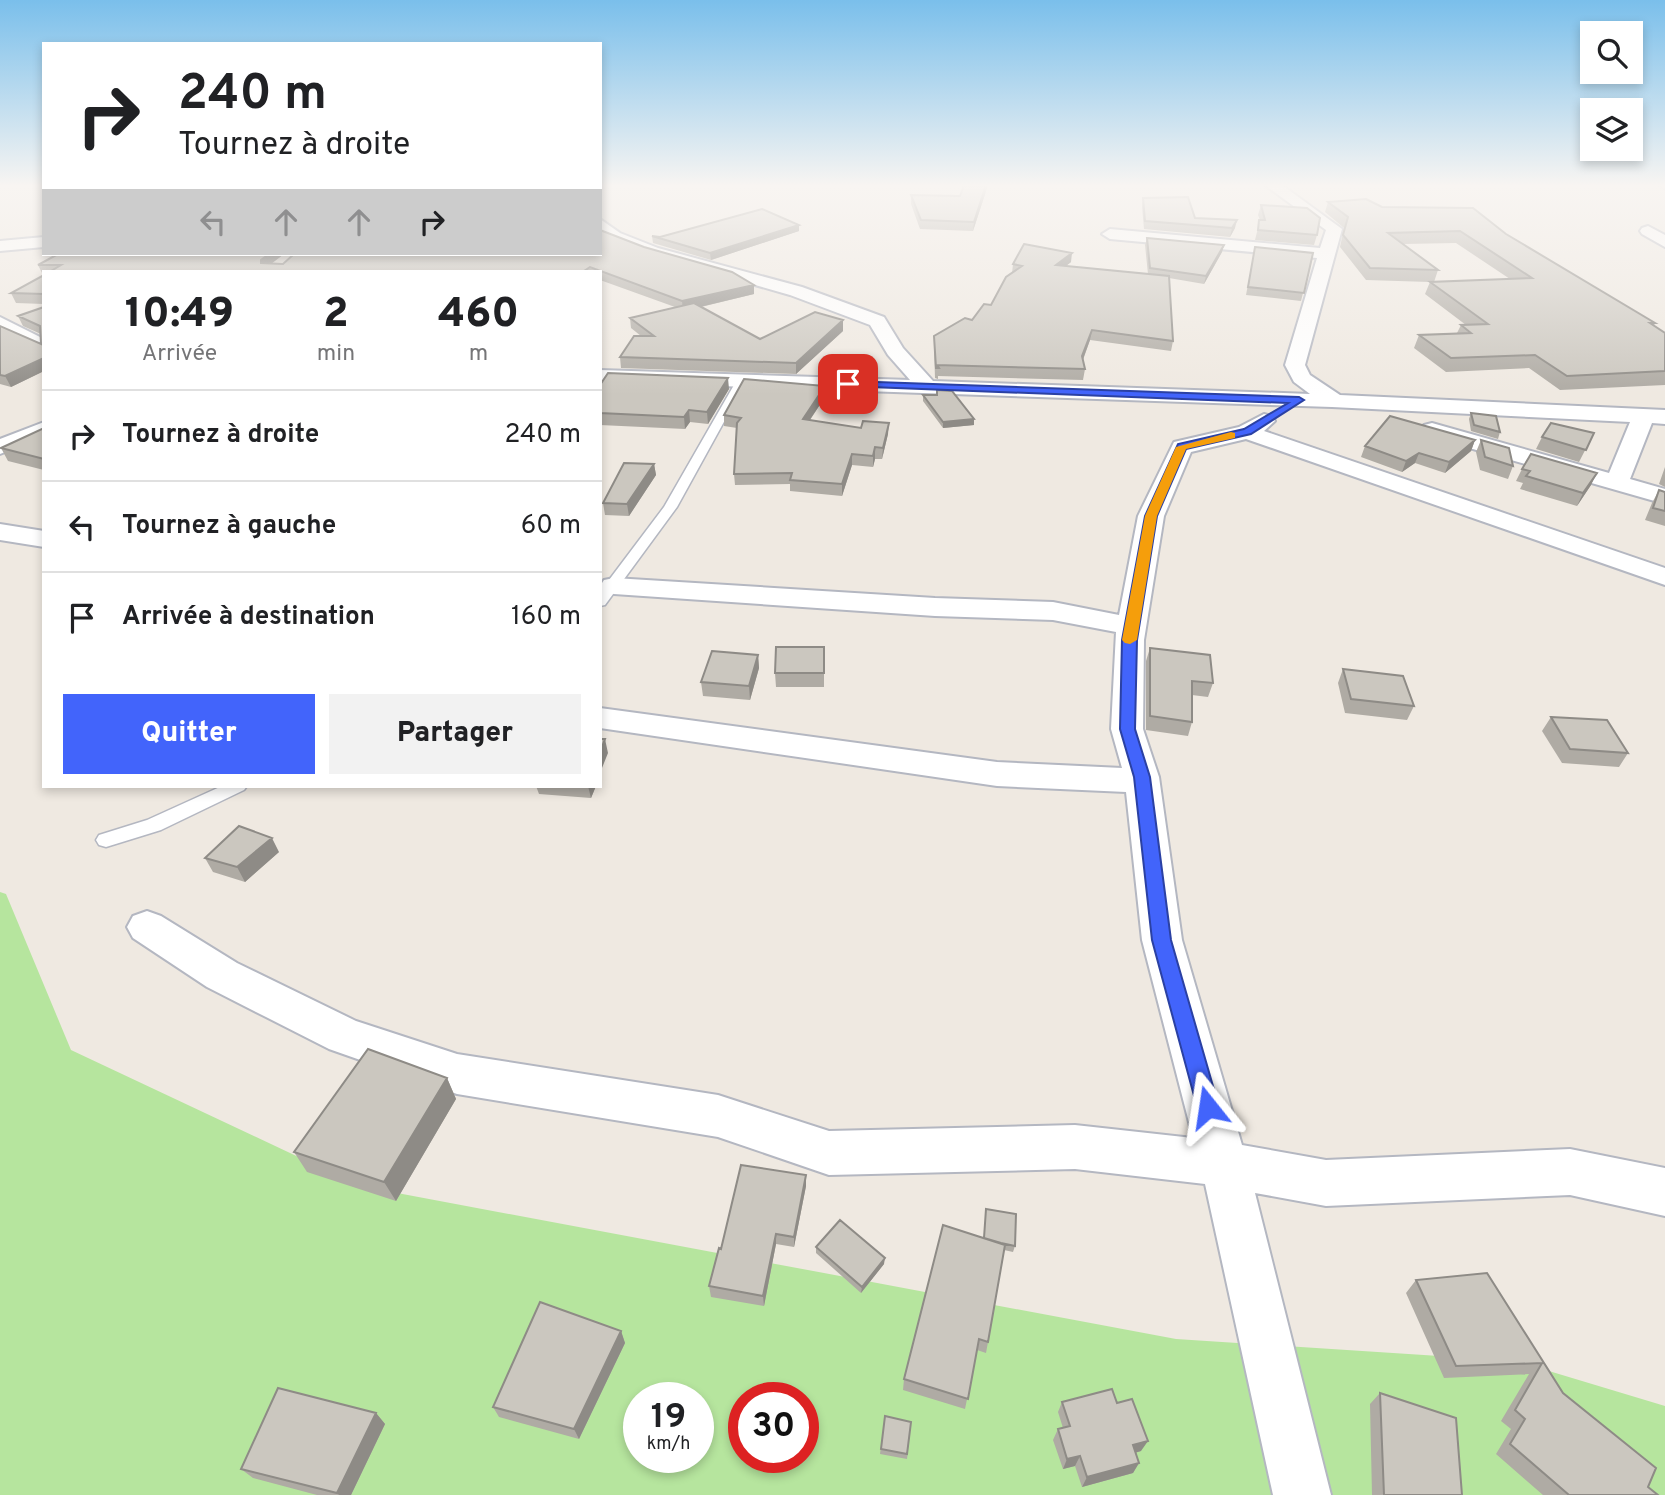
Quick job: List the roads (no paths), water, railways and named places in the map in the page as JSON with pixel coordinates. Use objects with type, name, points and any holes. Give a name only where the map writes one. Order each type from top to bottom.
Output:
[{"type":"street","points":[[666,255],[796,291],[877,321],[895,351],[928,388]]},
{"type":"street","points":[[1327,255],[1295,365],[1301,378],[1332,401],[1665,497]]},
{"type":"street","points":[[0,323],[42,346]]},
{"type":"street","points":[[602,376],[1332,401],[1654,417],[1617,483]]},
{"type":"street","points":[[1299,400],[1247,432],[1182,447],[1151,516],[1132,626],[1127,729],[1142,781],[1162,940],[1224,1164],[1302,1495]]},
{"type":"street","points":[[0,447],[42,430]]},
{"type":"street","points":[[1247,432],[1665,577]]},
{"type":"street","points":[[0,533],[42,539]]},
{"type":"street","points":[[1577,546],[1665,596]]},
{"type":"street","points":[[607,594],[1053,611],[1132,626]]},
{"type":"street","points":[[602,718],[996,774],[1142,781]]},
{"type":"street","points":[[147,927],[222,975],[344,1036],[457,1074],[718,1116],[829,1153],[1075,1147],[1224,1164],[1326,1183],[1570,1172],[1665,1192]]},
{"type":"lane","points":[[607,594],[645,547],[680,491],[728,400],[742,380]]},
{"type":"lane","points":[[106,840],[153,825],[234,788]]}]
